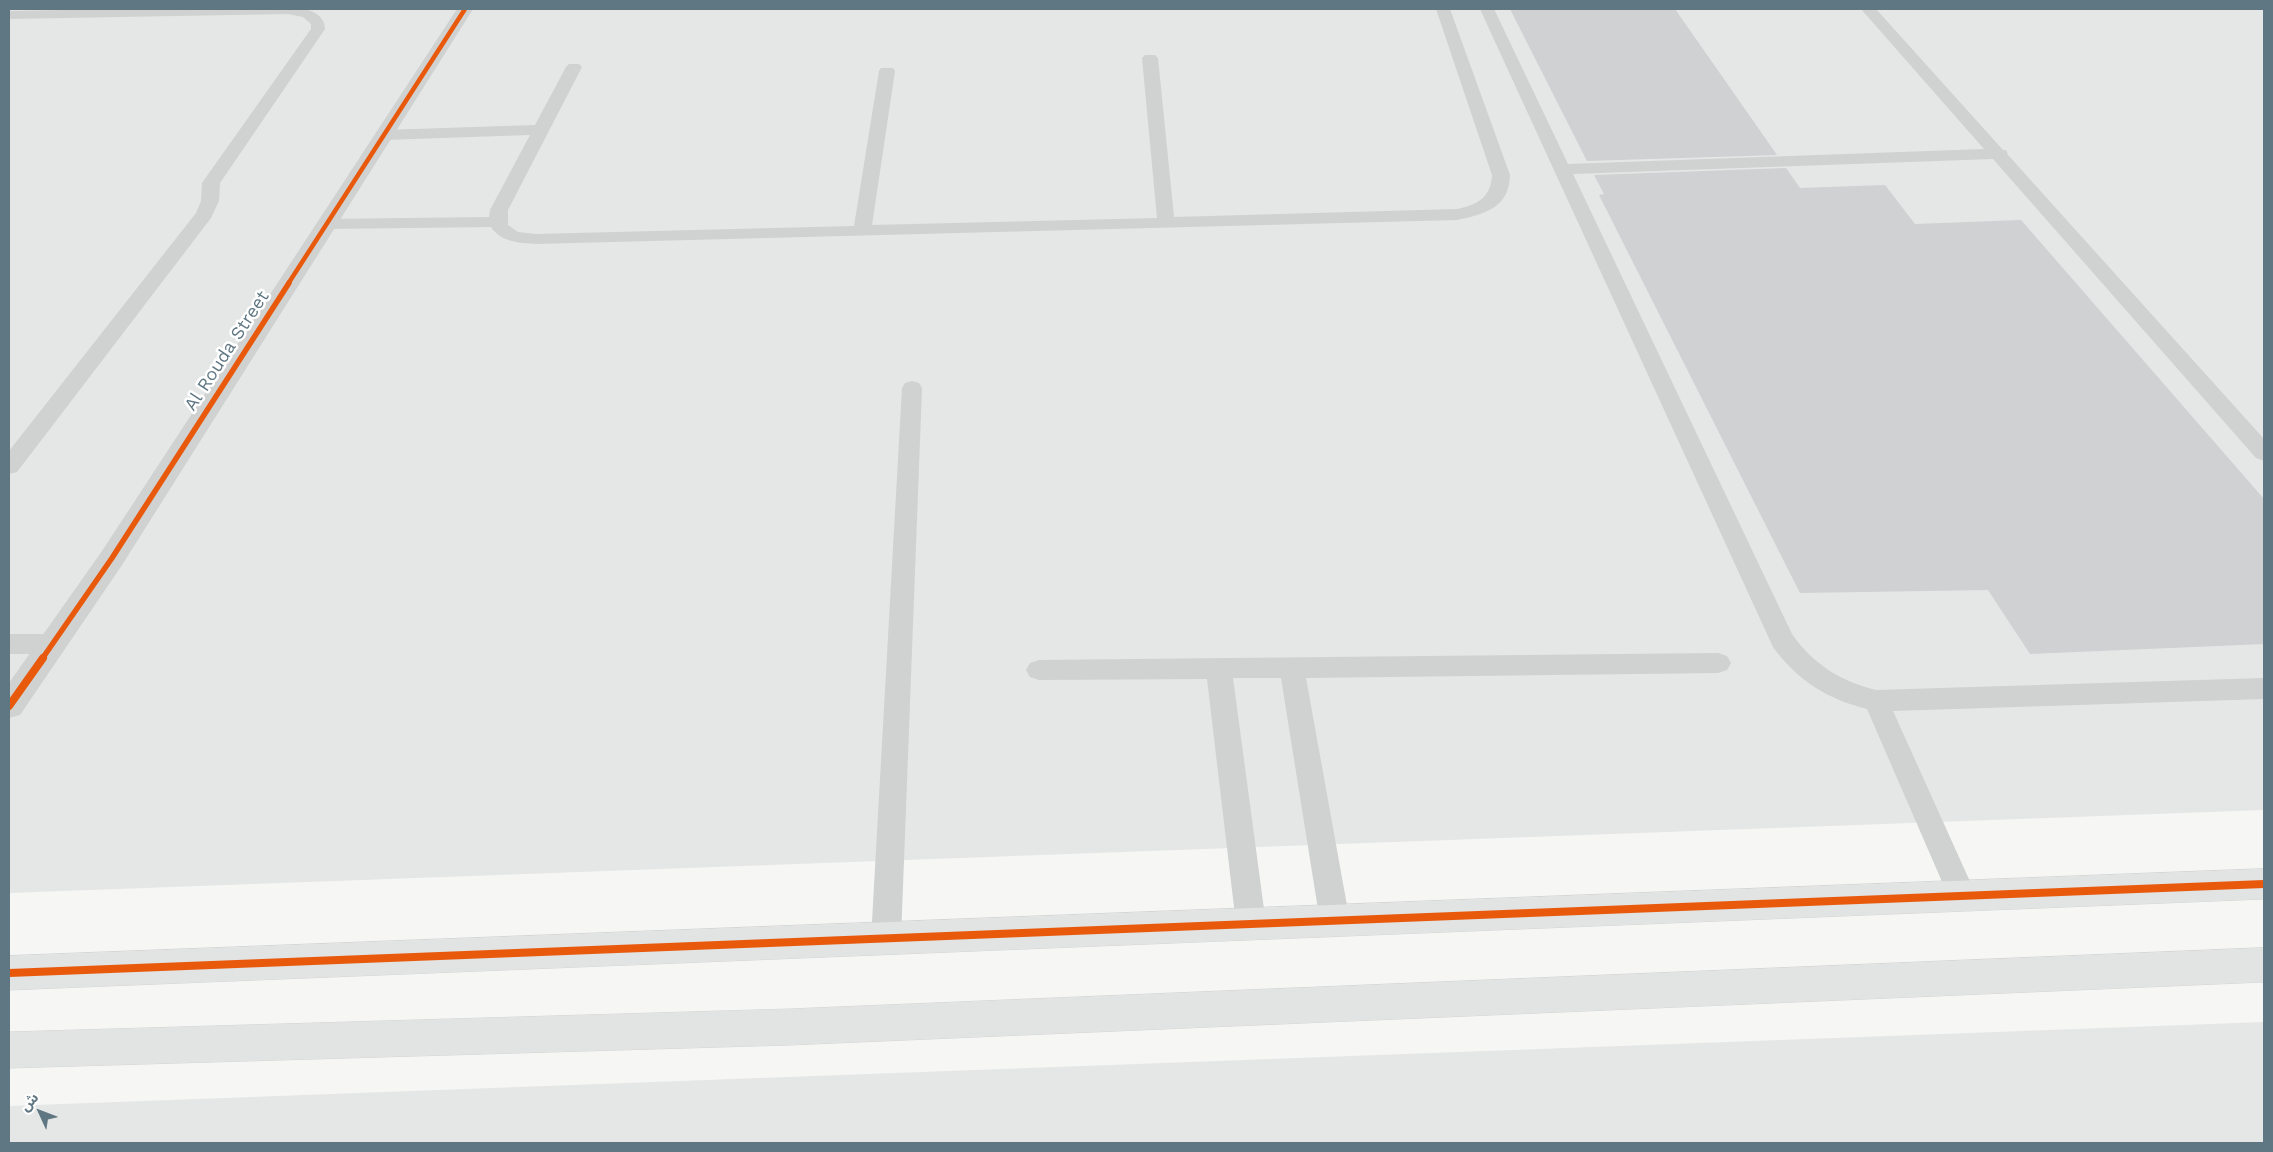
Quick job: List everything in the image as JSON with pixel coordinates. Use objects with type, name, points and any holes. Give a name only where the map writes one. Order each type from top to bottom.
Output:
[{"type":"street","name":"Al Rouda Street","points":[[9,706],[112,558],[465,9]]},
{"type":"street","points":[[9,973],[2264,884]]},
{"type":"street","points":[[9,1050],[789,1027],[2264,965]]},
{"type":"lane","points":[[574,67],[498,210],[497,222],[500,228],[508,234],[521,238],[536,239],[1447,216],[1463,214],[1488,205],[1502,186],[1501,175],[1443,9]]},
{"type":"lane","points":[[1487,9],[1782,640],[1792,656],[1808,672],[1828,685],[1851,696],[1876,702],[2264,690]]},
{"type":"lane","points":[[1868,9],[2000,154],[2264,453]]},
{"type":"lane","points":[[9,15],[288,10],[308,14],[314,18],[318,29],[211,183],[210,200],[205,214],[9,466]]},
{"type":"lane","points":[[1150,58],[1166,223]]},
{"type":"lane","points":[[862,230],[887,71]]},
{"type":"lane","points":[[383,135],[541,130]]},
{"type":"lane","points":[[1562,169],[2000,154]]},
{"type":"lane","points":[[326,224],[497,222]]},
{"type":"lane","points":[[886,939],[912,388]]},
{"type":"lane","points":[[9,644],[52,644]]},
{"type":"lane","points":[[1039,670],[1218,670],[1718,663]]},
{"type":"lane","points":[[1292,669],[1335,922]]},
{"type":"lane","points":[[1218,670],[1251,924]]},
{"type":"lane","points":[[1876,702],[1963,897]]},
{"type":"shaded area","points":[[9,9],[2264,9],[2264,810],[9,893]]},
{"type":"shaded area","points":[[2264,1022],[2264,1143],[9,1143],[9,1106]]},
{"type":"building","points":[[1510,9],[1675,9],[1777,155],[1587,161]]},
{"type":"building","points":[[1786,168],[1800,188],[1885,185],[1915,224],[2021,220],[2264,499],[2264,644],[2030,654],[1988,590],[1800,593],[1599,195],[1604,194],[1594,175]]},
{"type":"cycle path","points":[[9,706],[112,558],[465,9]]},
{"type":"cycle path","points":[[9,973],[2264,884]]}]
